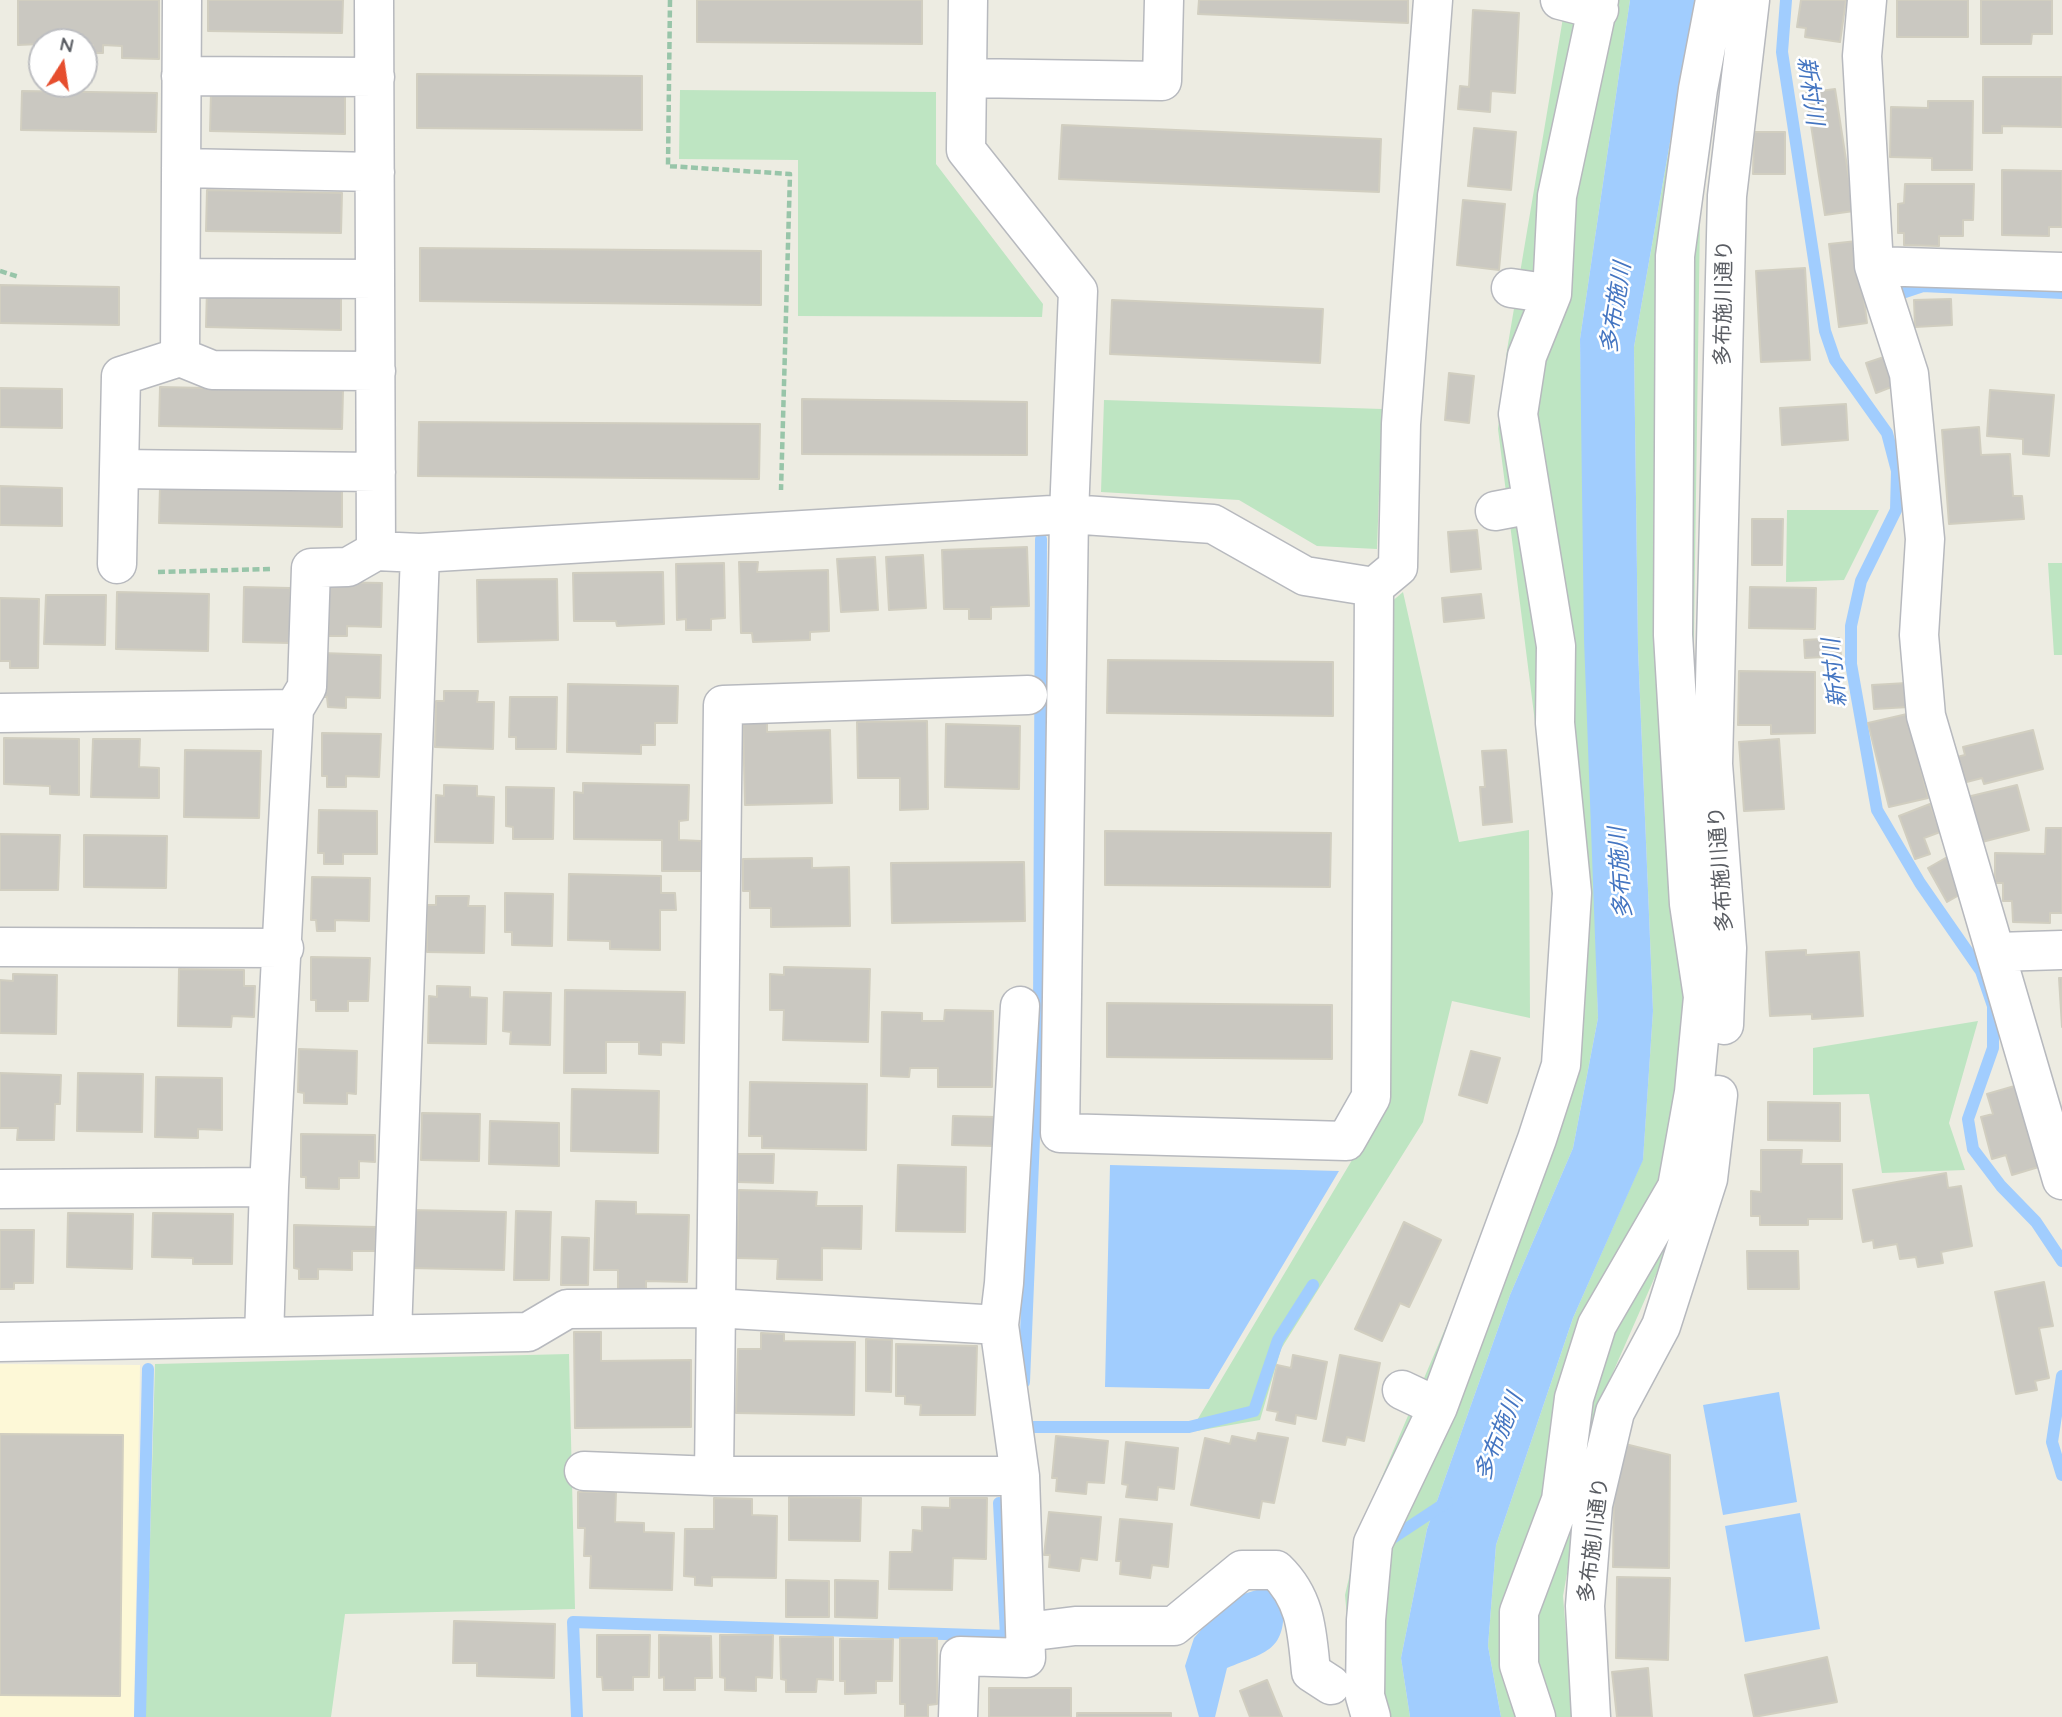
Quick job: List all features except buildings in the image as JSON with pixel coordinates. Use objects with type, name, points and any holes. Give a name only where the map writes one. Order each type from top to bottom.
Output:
[{"type":"street","points":[[180,357],[182,0]]},
{"type":"street","points":[[374,0],[376,551]]},
{"type":"street","points":[[968,0],[966,150],[1077,292],[1069,514],[1060,1133],[1346,1140],[1359,1119],[1371,1097],[1374,587]]},
{"type":"street","points":[[967,78],[1162,81],[1164,0]]},
{"type":"street","points":[[264,1336],[269,1187],[284,948],[294,709],[307,687],[311,568],[348,567],[376,551],[420,553],[1069,514],[1213,524],[1305,576],[1374,587],[1398,567],[1401,424],[1433,0]]},
{"type":"street","points":[[1371,1717],[1364,1696],[1366,1620],[1373,1544],[1438,1407],[1537,1139],[1561,1065],[1572,893],[1555,723],[1556,646],[1518,414],[1527,356],[1552,294],[1543,191],[1599,5],[1560,0]]},
{"type":"street","points":[[1536,1717],[1520,1665],[1519,1612],[1561,1500],[1574,1398],[1597,1325],[1677,1187],[1694,1091],[1703,997],[1689,904],[1674,649],[1672,465],[1675,256],[1698,89],[1715,0]]},
{"type":"street","name":"多布施川通り","points":[[1591,1717],[1585,1606],[1593,1505],[1615,1412],[1661,1326],[1708,1179],[1724,1041],[1727,947],[1713,764],[1720,466],[1727,196],[1750,0]]},
{"type":"street","points":[[1867,0],[1862,56],[1874,266],[1909,374],[1925,539],[1919,635],[1926,716],[2062,1177]]},
{"type":"street","points":[[181,76],[375,77]]},
{"type":"street","points":[[181,168],[375,172]]},
{"type":"street","points":[[1874,266],[2062,272]]},
{"type":"street","points":[[181,278],[375,279]]},
{"type":"street","points":[[1511,288],[1552,294]]},
{"type":"street","points":[[117,564],[121,376],[180,357],[212,370],[376,371]]},
{"type":"street","points":[[1672,465],[1720,466]]},
{"type":"street","points":[[119,469],[376,472]]},
{"type":"street","points":[[1495,511],[1532,504]]},
{"type":"street","points":[[392,1334],[420,553]]},
{"type":"street","points":[[714,1476],[723,705],[1028,695]]},
{"type":"street","points":[[0,713],[294,709]]},
{"type":"street","points":[[0,947],[284,948]]},
{"type":"street","points":[[1997,953],[2062,950]]},
{"type":"street","points":[[958,1717],[960,1656],[1026,1658],[1020,1476],[999,1325],[1004,1283],[1020,1006]]},
{"type":"street","points":[[0,1189],[269,1187]]},
{"type":"street","points":[[0,1342],[528,1332],[567,1309],[715,1308],[999,1325]]},
{"type":"street","points":[[1402,1391],[1438,1407]]},
{"type":"street","points":[[584,1471],[714,1476],[1020,1476]]},
{"type":"street","points":[[1026,1632],[1075,1626],[1174,1626],[1242,1570],[1276,1570],[1294,1587],[1306,1624],[1311,1672],[1331,1685]]},
{"type":"path","points":[[670,0],[668,166],[790,174],[780,508],[785,531]]},
{"type":"path","points":[[0,271],[19,276]]},
{"type":"path","points":[[117,564],[144,572],[311,568]]},
{"type":"shaded area","points":[[0,1364],[140,1365],[134,1717],[0,1717]]},
{"type":"green space","points":[[1566,0],[1630,0],[1580,339],[1598,1018],[1573,1148],[1510,1295],[1427,1529],[1401,1658],[1410,1717],[1356,1717],[1345,1595],[1361,1526],[1523,1146],[1547,1047],[1554,918],[1537,738],[1498,429],[1507,350]]},
{"type":"green space","points":[[1695,0],[1729,0],[1700,217],[1692,771],[1679,1222],[1596,1411],[1563,1596],[1573,1717],[1501,1717],[1488,1646],[1496,1545],[1573,1318],[1643,1159],[1653,1011],[1638,649],[1634,347]]},
{"type":"green space","points":[[680,90],[936,92],[936,164],[1043,304],[1042,317],[798,316],[798,160],[679,159]]},
{"type":"green space","points":[[1104,400],[1382,409],[1377,549],[1317,546],[1239,500],[1101,492]]},
{"type":"green space","points":[[1787,510],[1879,510],[1844,580],[1786,582]]},
{"type":"green space","points":[[2048,563],[2062,563],[2062,655],[2054,655]]},
{"type":"green space","points":[[1403,592],[1459,842],[1529,830],[1530,1018],[1452,1001],[1423,1122],[1281,1349],[1260,1420],[1190,1432],[1383,1108],[1383,609]]},
{"type":"green space","points":[[1978,1021],[1949,1123],[1965,1170],[1882,1173],[1869,1094],[1813,1095],[1813,1048]]},
{"type":"green space","points":[[569,1354],[575,1609],[345,1614],[331,1717],[145,1717],[155,1364]]},
{"type":"water","name":"多布施川","points":[[1630,0],[1695,0],[1634,347],[1638,649],[1653,1011],[1643,1160],[1573,1318],[1496,1545],[1488,1646],[1501,1717],[1410,1717],[1401,1658],[1427,1529],[1510,1295],[1573,1148],[1598,1018],[1584,639],[1580,339]]},
{"type":"water","points":[[1110,1165],[1339,1171],[1209,1389],[1105,1387]]},
{"type":"water","points":[[1779,1392],[1797,1502],[1723,1515],[1703,1405]]},
{"type":"water","points":[[1800,1513],[1820,1629],[1745,1642],[1725,1526]]},
{"type":"water","points":[[1266,1587],[1283,1602],[1281,1631],[1277,1640],[1263,1653],[1227,1668],[1215,1717],[1199,1717],[1185,1666],[1194,1638],[1228,1599]]},
{"type":"waterway","name":"新村川","points":[[1786,0],[1782,52],[1825,331],[1835,360],[1887,433],[1897,471],[1896,510],[1861,581],[1851,626],[1851,664],[1877,810],[1920,883],[1981,971],[1993,1006],[1993,1048],[1968,1119],[1973,1149],[2001,1186],[2036,1222],[2062,1261]]},
{"type":"waterway","points":[[1899,294],[1923,286],[2062,293]]},
{"type":"waterway","points":[[1024,1382],[1039,1015],[1041,539]]},
{"type":"waterway","points":[[1022,1427],[1189,1427],[1254,1411],[1278,1340],[1313,1285]]},
{"type":"waterway","points":[[140,1717],[148,1369]]},
{"type":"waterway","name":"新村川","points":[[2062,1376],[2052,1442],[2062,1475]]},
{"type":"waterway","points":[[1391,1539],[1447,1502]]},
{"type":"waterway","points":[[577,1717],[573,1622],[1006,1636],[999,1503]]}]
